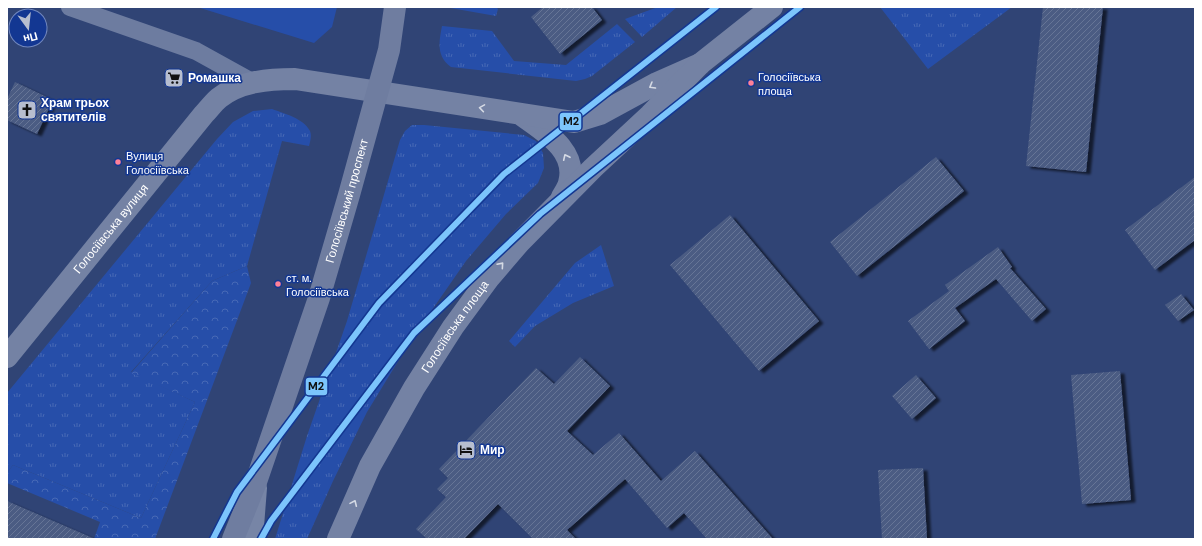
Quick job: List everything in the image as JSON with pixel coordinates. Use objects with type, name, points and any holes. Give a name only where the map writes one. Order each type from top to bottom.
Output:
[{"type":"highway","name":"Голосіївський проспект","points":[[233,539],[256,482],[319,298],[389,50],[395,7]]},
{"type":"main road","points":[[378,92],[574,122],[600,114],[657,83],[700,64],[772,7]]},
{"type":"main road","name":"Голосіївська площа","points":[[338,539],[370,466],[414,388],[453,327],[489,278],[519,243],[593,168],[650,115],[700,64]]},
{"type":"main road","name":"Голосіївська вулиця","points":[[7,357],[204,114],[220,98],[233,90],[252,82],[272,79],[295,79],[378,92]]},
{"type":"main road","points":[[521,114],[550,135],[561,147],[569,162],[569,185],[556,206]]},
{"type":"main road","name":"Голосіївський проспект","points":[[252,539],[256,482]]},
{"type":"street","points":[[70,7],[196,51],[252,82]]},
{"type":"green space","points":[[197,7],[337,7],[332,27],[314,43]]},
{"type":"green space","points":[[445,7],[496,7],[498,9],[496,16]]},
{"type":"green space","points":[[658,7],[677,7],[642,37],[625,19]]},
{"type":"green space","points":[[880,7],[1012,7],[928,69]]},
{"type":"green space","points":[[617,24],[635,42],[592,76],[576,81],[451,67],[443,58],[440,48],[442,26],[492,31],[514,61],[566,65]]},
{"type":"green space","points":[[272,109],[293,117],[303,123],[310,131],[311,139],[309,146],[282,141],[247,266],[212,281],[131,372],[195,402],[141,518],[13,465],[7,473],[7,393],[217,139],[233,122],[253,111]]},
{"type":"green space","points":[[412,125],[524,135],[536,141],[543,153],[544,168],[538,183],[506,214],[466,261],[411,340],[367,412],[333,481],[307,539],[275,539],[307,436],[347,321],[400,140],[405,131]]},
{"type":"green space","points":[[601,245],[614,286],[573,303],[535,326],[515,347],[509,341],[575,263]]},
{"type":"green space","points":[[247,266],[251,283],[155,539],[94,539],[100,522],[7,483],[7,473],[13,465],[141,518],[195,402],[131,373],[212,281]]},
{"type":"building","points":[[543,7],[592,7],[602,20],[560,54],[531,17]]},
{"type":"building","points":[[1043,7],[1103,7],[1086,172],[1026,166]]},
{"type":"building","name":"Храм трьох святителів","points":[[15,82],[53,100],[37,134],[7,120],[7,99]]},
{"type":"building","points":[[936,157],[964,191],[857,276],[830,242]]},
{"type":"building","points":[[1195,177],[1195,240],[1155,270],[1125,230]]},
{"type":"building","points":[[730,215],[819,321],[759,371],[670,265]]},
{"type":"building","points":[[998,247],[1012,267],[1010,268],[1046,309],[1032,321],[996,279],[955,308],[965,321],[929,349],[908,321],[949,291],[945,285]]},
{"type":"building","points":[[1181,294],[1194,310],[1178,321],[1165,305]]},
{"type":"building","points":[[580,357],[610,386],[567,431],[593,455],[619,433],[661,481],[695,451],[773,539],[707,539],[684,513],[667,528],[625,479],[567,530],[576,539],[533,539],[498,504],[464,539],[427,539],[416,529],[446,497],[437,489],[448,478],[439,469],[536,368],[554,384]]},
{"type":"building","points":[[1120,371],[1131,500],[1082,504],[1071,375]]},
{"type":"building","points":[[916,375],[936,398],[912,419],[892,396]]},
{"type":"building","points":[[923,468],[927,539],[882,539],[878,470]]},
{"type":"building","points":[[7,501],[95,539],[7,539]]},
{"type":"transit line","name":"M2","points":[[213,539],[237,492],[379,303],[504,174],[716,7]]},
{"type":"transit line","name":"M2","points":[[261,539],[271,521],[414,333],[540,214],[800,7]]},
{"type":"place","name":"Ромашка","points":[[174,78]]},
{"type":"place","name":"Голосіївська площа","points":[[751,83]]},
{"type":"place","name":"Храм трьох святителів","points":[[27,110]]},
{"type":"place","name":"Вулиця Голосіївська","points":[[118,162]]},
{"type":"place","name":"ст. м. Голосіївська","points":[[278,284]]},
{"type":"place","name":"Мир","points":[[466,450]]}]
